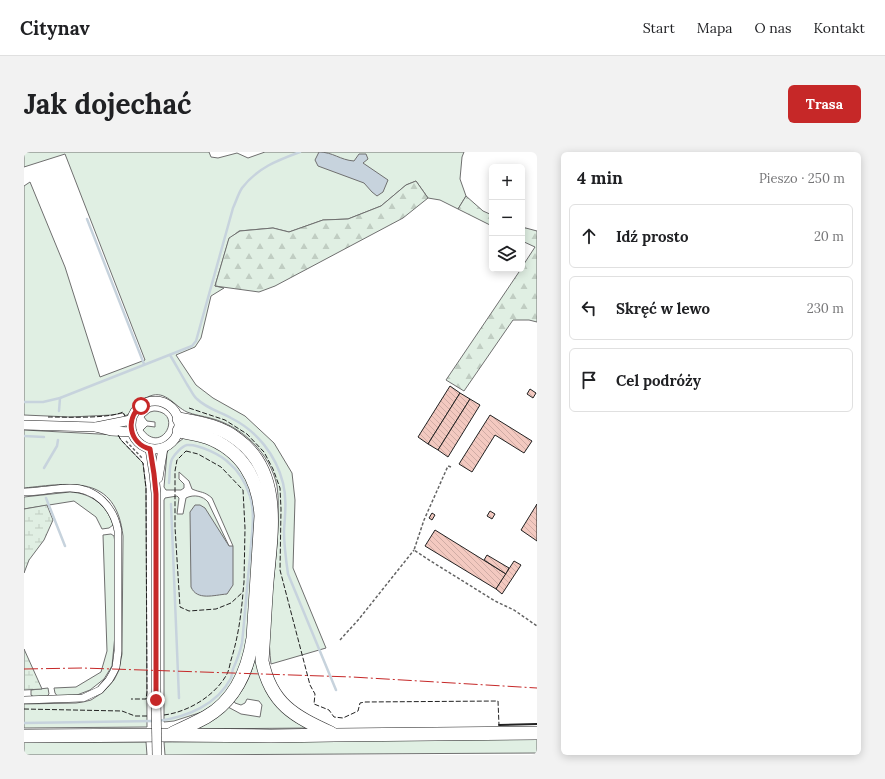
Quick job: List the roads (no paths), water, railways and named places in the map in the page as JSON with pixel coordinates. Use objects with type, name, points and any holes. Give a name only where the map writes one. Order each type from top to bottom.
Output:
[{"type":"highway","points":[[179,425],[207,424],[229,433],[247,447],[261,468],[268,485],[272,512],[262,661],[266,677],[283,705],[302,720],[335,735]]},
{"type":"highway","points":[[170,735],[206,717],[221,707],[236,690],[246,669],[250,657],[253,638],[261,516],[260,504],[253,478],[235,454],[222,444],[179,425]]},
{"type":"highway","points":[[24,736],[271,736],[537,733]]},
{"type":"street","points":[[24,425],[95,427],[128,436],[139,444],[150,449],[163,448],[173,442],[179,425],[175,412],[170,406],[162,402],[153,401],[144,403],[137,408],[131,420],[128,436]]},
{"type":"street","points":[[95,427],[131,420]]},
{"type":"street","points":[[156,494],[163,448]]},
{"type":"street","points":[[150,449],[156,494],[157,755]]},
{"type":"street","points":[[24,492],[72,488],[85,490],[104,501],[116,521],[118,531],[119,605],[117,659],[113,673],[104,686],[95,693],[83,698],[24,700]]},
{"type":"waterway","points":[[24,402],[43,402],[60,398],[192,346],[196,341],[233,208],[242,188],[261,170],[300,152]]},
{"type":"waterway","points":[[87,219],[144,364]]},
{"type":"waterway","points":[[170,355],[193,395],[205,405],[240,423],[249,430],[264,445],[276,463],[283,483],[285,495],[284,537],[288,574],[336,690]]},
{"type":"waterway","points":[[59,411],[60,398]]},
{"type":"waterway","points":[[24,436],[44,437]]},
{"type":"waterway","points":[[44,468],[57,446],[58,440]]},
{"type":"waterway","points":[[158,721],[190,713],[200,708],[218,696],[231,678],[242,643],[253,526],[252,503],[244,482],[233,466],[215,454],[198,446],[187,445],[183,447],[172,459],[169,483]]},
{"type":"waterway","points":[[46,498],[65,546]]},
{"type":"waterway","points":[[171,504],[179,698]]},
{"type":"waterway","points":[[24,723],[153,721]]}]
